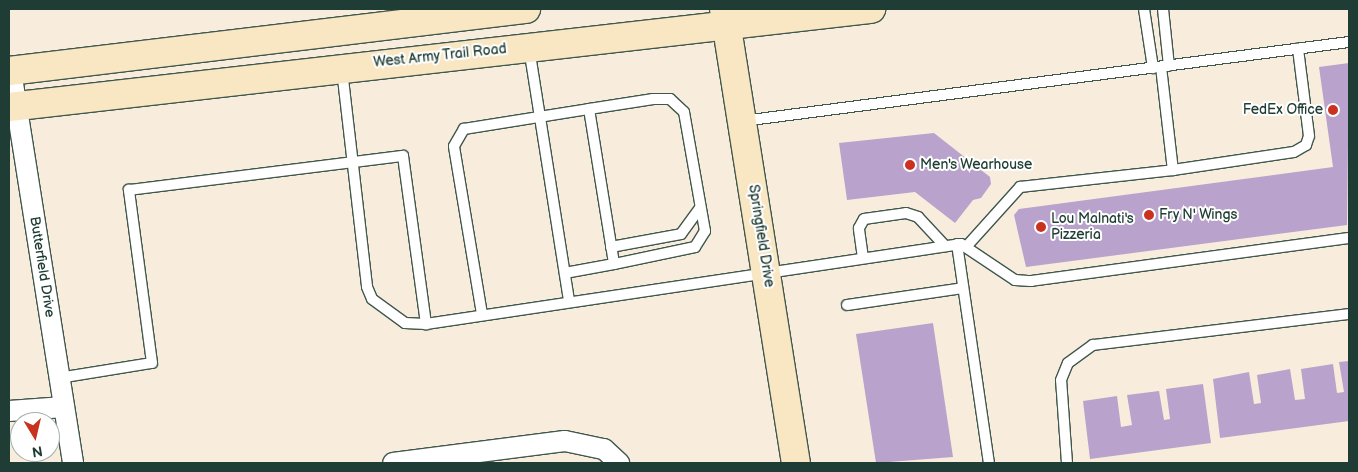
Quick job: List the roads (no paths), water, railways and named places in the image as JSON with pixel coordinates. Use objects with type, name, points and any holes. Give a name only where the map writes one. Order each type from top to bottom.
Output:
[{"type":"main road","points":[[10,68],[526,9]]},
{"type":"main road","name":"West Army Trail Road","points":[[13,106],[529,47],[725,18],[871,9]]},
{"type":"main road","name":"Springfield Drive","points":[[725,18],[743,121],[796,463]]},
{"type":"street","name":"Butterfield Drive","points":[[10,68],[13,106],[73,463]]},
{"type":"street","points":[[9,411],[64,407]]},
{"type":"street","points":[[393,463],[565,440],[604,450],[619,463]]},
{"type":"lane","points":[[1144,9],[1161,67]]},
{"type":"lane","points":[[1163,9],[1161,67],[1173,170]]},
{"type":"lane","points":[[743,121],[1349,42]]},
{"type":"lane","points":[[529,47],[538,116],[570,301]]},
{"type":"lane","points":[[988,463],[963,288],[961,246],[1020,187],[1173,170],[1294,152],[1306,145],[1309,136],[1298,49]]},
{"type":"lane","points":[[342,67],[350,160],[372,299],[405,323],[426,324],[482,314],[945,246],[961,246],[1015,280],[1031,281],[1349,238]]},
{"type":"lane","points":[[482,314],[454,146],[464,129],[653,99],[670,99],[684,112],[705,231],[695,247],[565,273]]},
{"type":"lane","points":[[589,109],[614,264]]},
{"type":"lane","points":[[59,378],[152,363],[129,190],[350,160],[403,156],[426,324]]},
{"type":"lane","points":[[611,248],[681,234],[700,208]]},
{"type":"lane","points":[[863,258],[859,228],[864,219],[906,213],[918,217],[945,246]]},
{"type":"lane","points":[[848,305],[963,288]]},
{"type":"lane","points":[[1067,463],[1061,380],[1068,363],[1093,345],[1349,314]]},
{"type":"place","name":"FedEx Office","points":[[1333,110]]},
{"type":"place","name":"Men's Wearhouse","points":[[910,165]]},
{"type":"place","name":"Fry N' Wings","points":[[1149,215]]},
{"type":"place","name":"Lou Malnati's Pizzeria","points":[[1041,227]]}]
